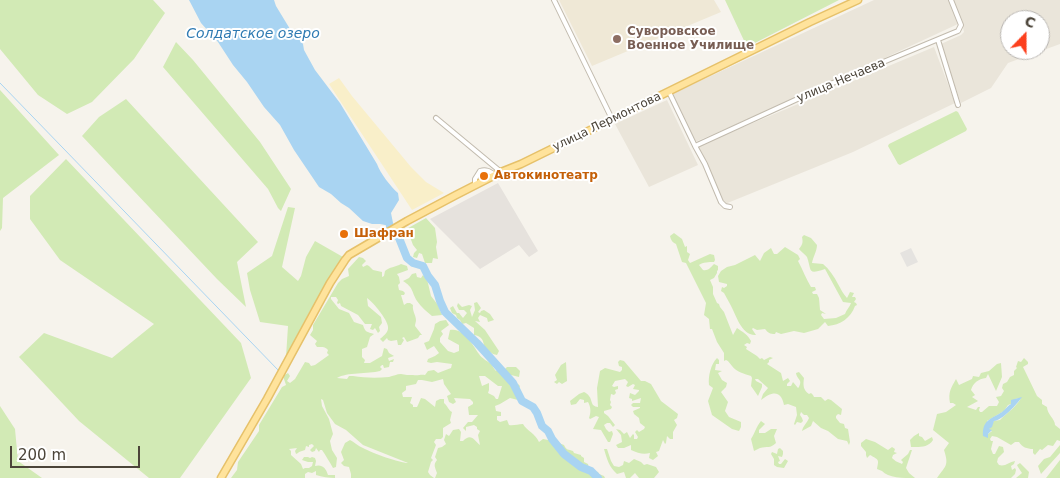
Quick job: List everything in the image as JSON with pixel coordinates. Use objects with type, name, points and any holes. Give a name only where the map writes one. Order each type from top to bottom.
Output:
[{"type":"main road","name":"улица Лермонтова","points":[[221,478],[337,272],[349,255],[407,221],[498,173],[521,164],[858,0]]},
{"type":"street","points":[[554,0],[612,119]]},
{"type":"street","name":"улица Нечаева","points":[[695,146],[958,30],[961,25],[951,0]]},
{"type":"street","points":[[938,40],[958,105]]},
{"type":"street","points":[[669,92],[705,164],[721,202],[725,206],[730,207]]},
{"type":"street","points":[[436,118],[498,173]]},
{"type":"street","points":[[475,185],[475,179],[480,171],[484,169],[498,173]]},
{"type":"shaded area","name":"Суворовское Военное Училище","points":[[559,0],[714,0],[721,12],[592,66]]},
{"type":"shaded area","points":[[874,0],[949,0],[958,24],[807,94],[695,142],[672,94]]},
{"type":"shaded area","points":[[953,0],[1060,0],[1060,44],[1050,48],[1050,10],[1000,10],[1000,60],[1016,60],[1008,63],[991,88],[961,103],[941,44],[964,32]]},
{"type":"shaded area","points":[[934,47],[955,103],[853,152],[725,204],[698,146]]},
{"type":"shaded area","points":[[667,100],[698,165],[649,187],[615,124]]},
{"type":"shaded area","points":[[498,183],[538,251],[529,257],[519,245],[480,269],[430,219]]},
{"type":"shaded area","points":[[911,248],[918,262],[907,267],[900,253]]},
{"type":"green space","points":[[0,0],[153,0],[165,13],[134,59],[92,102],[67,114],[38,95],[0,49]]},
{"type":"green space","points":[[725,0],[839,0],[747,47]]},
{"type":"green space","points":[[176,42],[260,142],[291,189],[281,211],[268,189],[163,67]]},
{"type":"green space","points":[[0,90],[59,155],[3,198],[2,228],[0,231]]},
{"type":"green space","points":[[126,99],[258,242],[237,262],[246,307],[217,279],[82,136],[99,117]]},
{"type":"green space","points":[[956,111],[967,129],[966,131],[900,165],[898,164],[888,146],[889,144]]},
{"type":"green space","points":[[66,159],[241,343],[251,378],[180,478],[149,478],[79,421],[19,357],[44,333],[112,358],[154,324],[60,260],[30,219],[30,196]]},
{"type":"green space","points":[[288,207],[295,208],[282,267],[298,281],[306,257],[315,241],[343,257],[310,311],[286,357],[288,326],[260,322],[247,273],[272,256]]},
{"type":"green space","points":[[426,218],[435,228],[437,242],[438,259],[433,258],[432,263],[425,263],[422,254],[419,253],[417,258],[413,257],[417,250],[410,237],[403,231]]},
{"type":"green space","points":[[674,233],[682,239],[685,247],[687,246],[687,252],[690,254],[688,260],[690,263],[710,254],[714,255],[714,262],[699,265],[703,270],[709,269],[714,264],[718,266],[717,273],[710,280],[713,294],[724,312],[733,335],[737,328],[747,335],[751,341],[750,344],[744,345],[747,347],[746,349],[760,359],[773,358],[767,364],[781,373],[783,381],[788,378],[790,381],[787,386],[791,386],[793,382],[799,387],[800,381],[796,373],[799,372],[804,378],[804,387],[809,394],[811,393],[814,397],[821,397],[825,401],[831,400],[842,409],[841,415],[838,414],[836,418],[848,429],[849,445],[847,441],[838,439],[813,421],[811,426],[802,431],[809,418],[807,415],[801,412],[800,415],[803,421],[801,423],[797,422],[795,425],[796,407],[788,404],[784,405],[781,396],[778,394],[768,395],[761,400],[768,388],[758,379],[755,379],[762,384],[758,396],[751,386],[751,376],[738,371],[728,361],[724,361],[724,353],[712,329],[710,329],[709,319],[704,315],[706,303],[686,263],[682,262],[676,244],[671,239],[670,236]]},
{"type":"green space","points":[[804,235],[811,238],[817,245],[812,263],[823,264],[833,275],[847,298],[850,292],[854,293],[852,297],[855,297],[854,302],[857,305],[848,317],[841,322],[828,326],[825,322],[818,329],[804,333],[794,331],[781,334],[776,332],[773,334],[765,329],[757,330],[753,328],[756,335],[746,332],[724,293],[721,291],[722,287],[724,288],[727,284],[719,282],[718,276],[727,267],[755,255],[760,261],[764,253],[771,248],[774,254],[777,254],[785,247],[798,255],[800,259],[798,261],[809,284],[811,287],[815,287],[816,290],[812,292],[817,294],[819,298],[820,310],[826,314],[822,313],[821,315],[824,319],[836,318],[845,314],[851,303],[843,302],[825,269],[815,272],[811,270],[807,257],[799,249]]},
{"type":"green space","points":[[359,257],[366,261],[362,265],[363,267],[367,265],[373,270],[382,272],[382,277],[388,269],[401,264],[407,266],[408,270],[397,274],[400,283],[398,285],[399,290],[405,293],[401,295],[404,305],[410,303],[413,305],[416,318],[415,326],[422,335],[407,342],[404,337],[402,338],[404,340],[401,345],[398,345],[397,340],[391,341],[387,338],[383,342],[380,339],[387,332],[388,326],[370,300],[367,298],[368,306],[381,317],[382,323],[378,333],[375,328],[373,330],[370,329],[372,324],[365,324],[358,315],[341,306],[340,303],[338,304],[336,297],[331,297],[339,309],[349,313],[354,322],[363,325],[367,331],[374,334],[370,337],[367,347],[362,349],[364,363],[370,363],[382,356],[384,348],[394,356],[388,358],[389,361],[394,359],[393,362],[390,362],[389,367],[384,368],[382,365],[380,371],[346,375],[337,378],[347,379],[349,376],[389,377],[401,374],[425,375],[428,371],[434,370],[438,373],[451,368],[452,364],[427,362],[428,359],[439,353],[434,346],[427,350],[424,343],[429,341],[435,324],[446,320],[449,325],[441,331],[443,334],[440,342],[448,351],[454,353],[459,351],[459,345],[448,339],[450,330],[459,331],[474,346],[480,356],[492,365],[496,371],[501,366],[505,369],[507,367],[516,367],[520,371],[519,377],[511,375],[506,378],[513,385],[518,384],[520,386],[518,391],[521,396],[521,403],[510,398],[495,406],[496,411],[501,412],[501,416],[497,416],[497,420],[500,422],[507,420],[509,425],[523,424],[539,442],[543,439],[555,439],[556,442],[564,445],[567,449],[581,455],[584,458],[584,462],[588,464],[589,469],[598,472],[605,478],[435,478],[437,460],[435,457],[438,448],[446,444],[444,440],[446,434],[449,436],[453,430],[459,429],[461,432],[460,441],[471,437],[480,445],[478,435],[480,431],[477,427],[474,425],[466,427],[466,431],[463,428],[478,415],[469,415],[468,407],[473,402],[470,399],[454,398],[456,402],[453,404],[449,402],[447,396],[451,394],[443,379],[432,382],[418,380],[416,384],[406,386],[406,390],[402,393],[403,397],[412,397],[410,403],[413,407],[417,407],[421,398],[435,407],[436,401],[444,399],[444,403],[452,412],[451,423],[443,428],[443,437],[436,439],[434,442],[436,445],[431,458],[433,460],[428,472],[434,478],[351,478],[349,467],[341,463],[344,460],[341,452],[345,443],[350,440],[361,447],[393,460],[408,463],[363,445],[346,430],[335,424],[327,413],[321,399],[333,434],[330,441],[332,450],[337,458],[336,467],[333,468],[322,450],[319,452],[316,448],[312,452],[310,450],[314,446],[312,444],[296,454],[297,448],[289,449],[291,455],[301,464],[303,469],[312,466],[313,462],[302,460],[304,457],[312,457],[316,461],[315,466],[323,467],[328,475],[335,475],[335,478],[316,475],[316,471],[308,472],[305,474],[305,478],[231,478],[237,470],[238,462],[259,431],[259,425],[282,387],[286,385],[283,376],[288,373],[290,376],[287,381],[290,383],[295,379],[305,362],[311,366],[315,365],[329,355],[326,348],[317,347],[315,344],[317,341],[310,335],[313,325],[338,283],[349,276],[348,269]],"holes":[[[479,376],[485,376],[498,386],[502,386],[498,399],[488,393],[489,383],[482,386]]]},
{"type":"green space","points":[[416,273],[417,277],[421,278],[423,275],[427,279],[431,296],[438,305],[442,315],[432,316],[426,311],[417,301],[411,288],[403,281]]},
{"type":"green space","points":[[477,302],[481,308],[478,312],[480,313],[484,310],[494,320],[488,322],[487,318],[480,315],[478,318],[480,322],[475,321],[485,330],[499,351],[497,355],[484,348],[482,339],[474,335],[474,328],[466,323],[462,324],[450,308],[453,306],[463,318],[467,313],[464,310],[459,310],[458,303],[462,307],[472,306],[470,310],[472,317],[475,310],[474,303]]},
{"type":"green space","points":[[717,358],[719,364],[716,364],[715,370],[722,371],[718,373],[722,380],[727,383],[721,392],[728,402],[725,411],[729,417],[741,422],[739,431],[732,429],[712,415],[708,401],[713,388],[709,385],[709,378]]},
{"type":"green space","points":[[1024,358],[1028,362],[1023,367],[1037,396],[1042,400],[1042,404],[1047,407],[1055,425],[1060,429],[1060,441],[1057,440],[1053,446],[1048,445],[1042,450],[1040,449],[1035,455],[1033,449],[1025,447],[1019,442],[1011,445],[992,436],[990,439],[993,441],[991,449],[993,454],[995,454],[999,446],[1003,447],[1004,452],[997,462],[999,465],[1015,461],[1011,466],[1012,470],[1015,468],[1016,470],[1011,478],[937,478],[946,465],[944,450],[949,443],[933,430],[937,414],[946,412],[956,405],[950,403],[949,396],[956,379],[959,385],[972,379],[973,376],[979,377],[981,373],[989,371],[1001,363],[1002,377],[996,391],[988,374],[986,378],[978,380],[971,390],[975,395],[972,397],[978,401],[967,407],[976,410],[980,407],[979,410],[982,412],[989,406],[997,406],[999,402],[996,397],[1001,396],[1004,391],[1002,388],[1003,384],[1014,375],[1018,361],[1021,362]],"holes":[[[1021,398],[1000,420],[994,421],[988,430],[992,431],[988,434],[988,437],[987,421],[1004,411],[1015,399]]]},
{"type":"green space","points":[[620,360],[624,361],[641,381],[651,384],[661,401],[678,414],[674,420],[677,425],[673,432],[673,439],[667,436],[665,444],[663,440],[659,451],[656,452],[658,456],[653,460],[649,458],[650,453],[645,454],[631,450],[631,445],[618,448],[616,445],[622,442],[621,435],[616,429],[624,434],[627,432],[630,438],[633,434],[634,439],[637,439],[638,437],[635,432],[637,430],[639,432],[645,427],[640,423],[639,418],[633,411],[640,407],[633,407],[631,405],[633,403],[640,403],[641,398],[632,401],[629,398],[630,393],[635,395],[639,391],[633,389],[635,385],[626,386],[628,382],[625,379],[615,381],[612,386],[618,386],[618,389],[615,390],[616,393],[614,395],[611,394],[611,409],[604,411],[615,425],[613,427],[610,423],[607,423],[604,425],[609,432],[612,431],[613,434],[610,442],[608,442],[601,430],[593,429],[599,417],[589,418],[590,406],[588,402],[584,403],[584,400],[580,399],[576,404],[571,405],[570,401],[584,392],[589,395],[593,404],[598,407],[597,388],[600,371],[605,368],[620,372],[622,367],[619,366],[618,362]]},
{"type":"green space","points":[[566,362],[567,381],[557,384],[554,382],[557,380],[555,375],[561,365]]},
{"type":"green space","points":[[0,406],[15,429],[18,461],[42,478],[0,478]]},
{"type":"green space","points":[[761,421],[765,424],[759,430],[759,433],[777,429],[774,436],[776,443],[770,447],[754,451],[751,439]]},
{"type":"green space","points":[[919,433],[919,436],[925,441],[932,437],[933,440],[926,446],[911,447],[910,440]]},
{"type":"green space","points":[[866,439],[888,450],[892,447],[895,449],[894,452],[897,453],[892,458],[902,464],[901,460],[912,450],[906,468],[915,478],[892,476],[877,469],[878,460],[870,455],[867,458],[866,452],[861,446],[861,443]]},
{"type":"green space","points":[[1060,445],[1060,453],[1041,474],[1038,466],[1044,459],[1050,457]]},
{"type":"green space","points":[[780,448],[783,454],[782,457],[778,456],[779,464],[785,459],[788,461],[784,468],[774,465],[774,459],[771,454],[772,452],[777,454]]},
{"type":"green space","points":[[604,449],[607,449],[614,466],[619,467],[623,465],[624,461],[629,463],[634,459],[644,465],[656,467],[659,472],[654,478],[639,478],[635,473],[630,478],[626,478],[624,472],[617,474],[612,469]]},
{"type":"green space","points":[[1060,460],[1060,478],[1046,478]]},
{"type":"green space","points":[[1020,463],[1029,472],[1028,478],[1016,478],[1022,473],[1017,465]]},
{"type":"sand","points":[[339,78],[411,167],[426,182],[444,193],[412,210],[329,84]]},
{"type":"water","name":"Солдатское озеро","points":[[189,0],[274,0],[290,29],[303,44],[304,50],[315,70],[340,103],[383,176],[398,193],[399,200],[391,213],[393,223],[390,226],[363,221],[331,194],[319,187],[280,125],[264,107],[218,42],[201,23]]},
{"type":"water","points":[[1022,397],[1005,415],[994,421],[989,429],[992,430],[988,434],[988,438],[983,436],[984,426],[988,421],[1011,404],[1011,400]]},
{"type":"waterway","points":[[0,83],[279,371]]},
{"type":"waterway","points":[[390,226],[399,238],[407,258],[413,263],[423,266],[435,285],[445,312],[477,343],[513,383],[522,401],[533,407],[542,426],[548,431],[564,454],[581,467],[591,471],[598,478]]},
{"type":"place","name":"Суворовское Военное Училище","points":[[617,39]]},
{"type":"place","name":"Автокинотеатр","points":[[484,176]]},
{"type":"place","name":"Шафран","points":[[344,234]]}]
